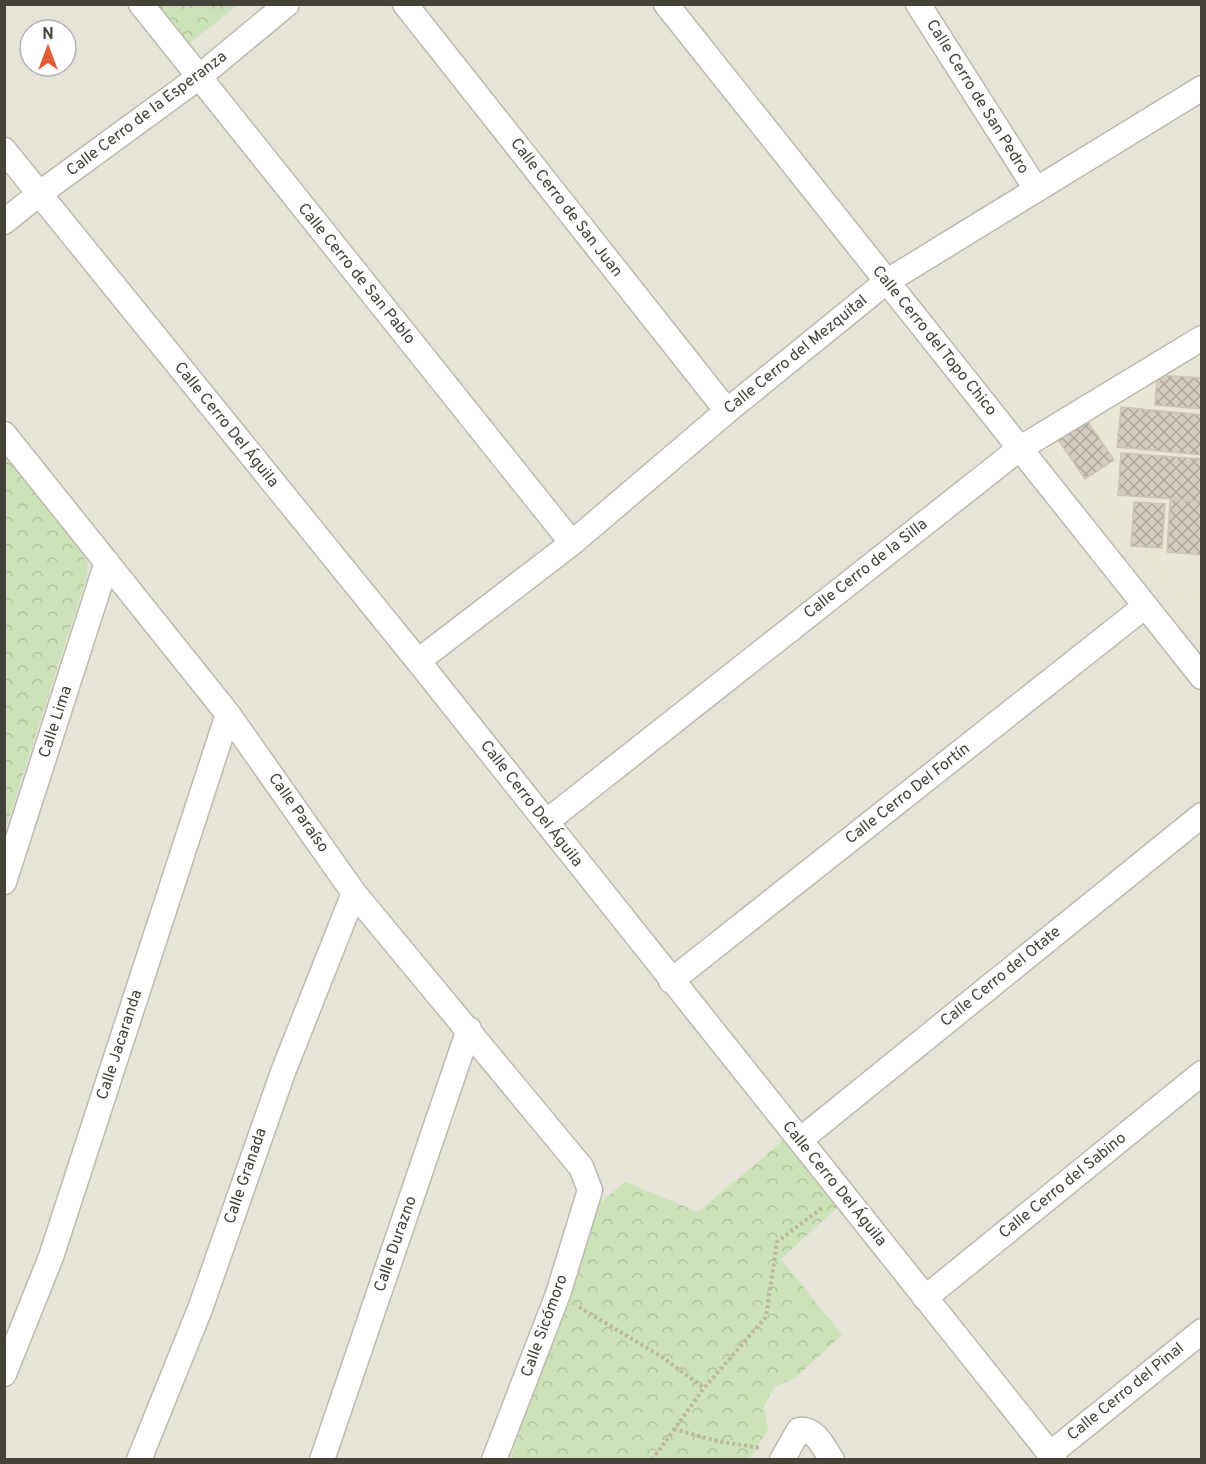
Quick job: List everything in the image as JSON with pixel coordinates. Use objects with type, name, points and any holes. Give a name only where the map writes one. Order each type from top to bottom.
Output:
[{"type":"street","name":"Calle Cerro de San Pablo","points":[[141,4],[572,543]]},
{"type":"street","name":"Calle Cerro de la Esperanza","points":[[4,222],[199,77],[287,4]]},
{"type":"street","name":"Calle Cerro de San Juan","points":[[405,4],[727,411]]},
{"type":"street","name":"Calle Cerro del Topo Chico","points":[[666,4],[1202,678]]},
{"type":"street","name":"Calle Cerro de San Pedro","points":[[918,4],[1036,189]]},
{"type":"street","name":"Calle Cerro del Mezquital","points":[[418,662],[572,543],[727,411],[886,282],[1202,88]]},
{"type":"street","name":"Calle Cerro Del Águila","points":[[4,150],[418,662],[1052,1456]]},
{"type":"street","name":"Calle Cerro de la Silla","points":[[546,822],[1019,449],[1202,338]]},
{"type":"street","name":"Calle Paraíso","points":[[4,434],[228,714],[354,893],[581,1167],[590,1190]]},
{"type":"street","name":"Calle Lima","points":[[4,882],[107,562]]},
{"type":"street","name":"Calle Cerro Del Fortín","points":[[671,981],[1144,607]]},
{"type":"street","name":"Calle Jacaranda","points":[[4,1374],[51,1257],[228,714]]},
{"type":"street","name":"Calle Cerro del Otate","points":[[800,1140],[1202,815]]},
{"type":"street","name":"Calle Granada","points":[[139,1460],[200,1309],[282,1072],[354,893]]},
{"type":"street","name":"Calle Durazno","points":[[322,1460],[469,1029]]},
{"type":"street","name":"Calle Cerro del Sabino","points":[[926,1298],[1202,1073]]},
{"type":"street","name":"Calle Sicómoro","points":[[494,1460],[558,1294],[590,1190]]},
{"type":"street","name":"Calle Cerro del Pinal","points":[[1052,1456],[1202,1331]]},
{"type":"street","points":[[784,1456],[799,1430],[805,1429],[812,1432],[832,1460]]},
{"type":"path","points":[[652,1460],[704,1388],[765,1317],[777,1242],[842,1193]]},
{"type":"path","points":[[558,1294],[662,1357],[704,1388]]},
{"type":"path","points":[[674,1429],[784,1456]]},
{"type":"shaded area","points":[[5,5],[1201,5],[1201,1459],[5,1459],[4,421],[107,561],[313,822],[5,416]]},
{"type":"shaded area","points":[[1201,343],[1201,598],[1184,610],[1050,443]]},
{"type":"green space","points":[[153,5],[238,5],[186,46]]},
{"type":"green space","points":[[5,456],[78,546],[88,564],[86,579],[5,830]]},
{"type":"green space","points":[[784,1140],[839,1206],[781,1259],[842,1335],[795,1378],[774,1387],[764,1406],[768,1430],[749,1459],[510,1460],[594,1208],[625,1182],[698,1212]]},
{"type":"building","points":[[1157,375],[1202,378],[1202,409],[1155,405]]},
{"type":"building","points":[[1121,407],[1202,415],[1202,455],[1117,447]]},
{"type":"building","points":[[1086,419],[1114,460],[1085,479],[1057,438]]},
{"type":"building","points":[[1121,453],[1202,459],[1202,501],[1118,495]]},
{"type":"building","points":[[1170,500],[1202,501],[1202,555],[1167,552]]},
{"type":"building","points":[[1134,502],[1165,504],[1162,548],[1131,546]]}]
